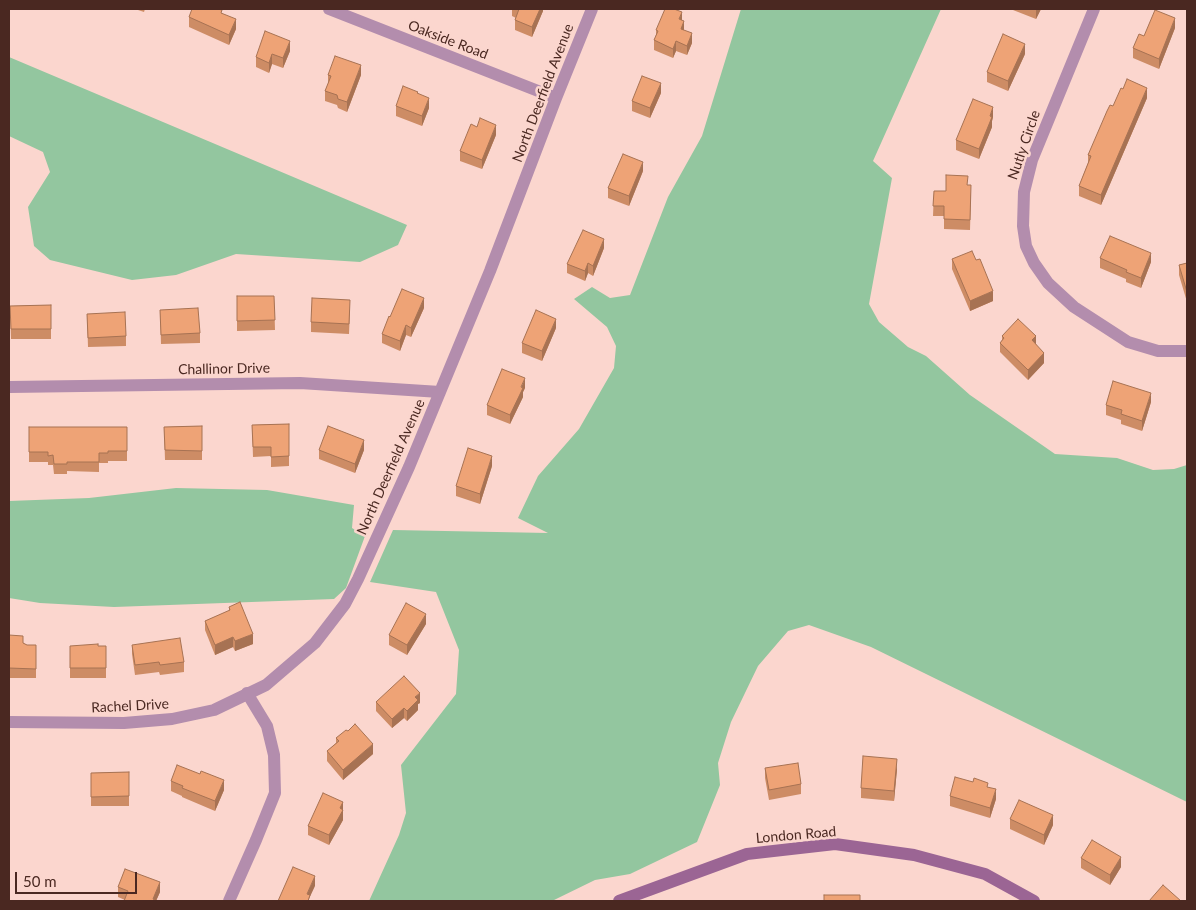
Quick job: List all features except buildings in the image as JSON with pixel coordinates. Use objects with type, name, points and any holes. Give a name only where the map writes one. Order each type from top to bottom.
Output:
[{"type":"street","name":"Oakside Road","points":[[329,9],[556,98]]},
{"type":"street","name":"North Deerfield Avenue","points":[[247,693],[266,685],[315,643],[345,604],[358,579],[405,476],[490,271],[592,9]]},
{"type":"street","name":"Nutly Circle","points":[[1094,9],[1032,160],[1024,192],[1026,246],[1034,264],[1048,283],[1074,307],[1112,332],[1128,342],[1158,351],[1187,351]]},
{"type":"street","name":"Challinor Drive","points":[[9,387],[300,383],[440,392]]},
{"type":"street","name":"Rachel Drive","points":[[9,722],[124,723],[172,719],[214,710],[247,693]]},
{"type":"street","points":[[229,901],[275,793],[274,755],[266,726],[247,693]]},
{"type":"street","name":"London Road","points":[[619,901],[747,854],[835,844],[914,855],[985,874],[1034,901]]},
{"type":"green space","points":[[741,9],[941,9],[873,161],[892,178],[869,304],[879,322],[908,347],[926,356],[970,395],[1055,454],[1117,458],[1153,470],[1174,469],[1187,465],[1187,802],[871,647],[809,625],[788,631],[758,666],[731,722],[718,763],[720,785],[697,842],[630,874],[595,880],[552,901],[369,901],[399,835],[406,813],[401,765],[456,694],[459,650],[436,592],[370,582],[393,530],[548,533],[518,518],[538,476],[579,429],[614,368],[616,346],[607,327],[574,299],[592,287],[610,298],[630,295],[668,197],[702,136]]},
{"type":"green space","points":[[9,57],[407,225],[398,245],[360,262],[236,254],[176,275],[132,280],[50,260],[34,246],[28,207],[50,172],[43,152],[9,136]]},
{"type":"green space","points":[[176,488],[267,490],[354,505],[352,528],[365,536],[346,588],[334,599],[114,607],[40,603],[9,598],[9,501],[89,498]]}]
